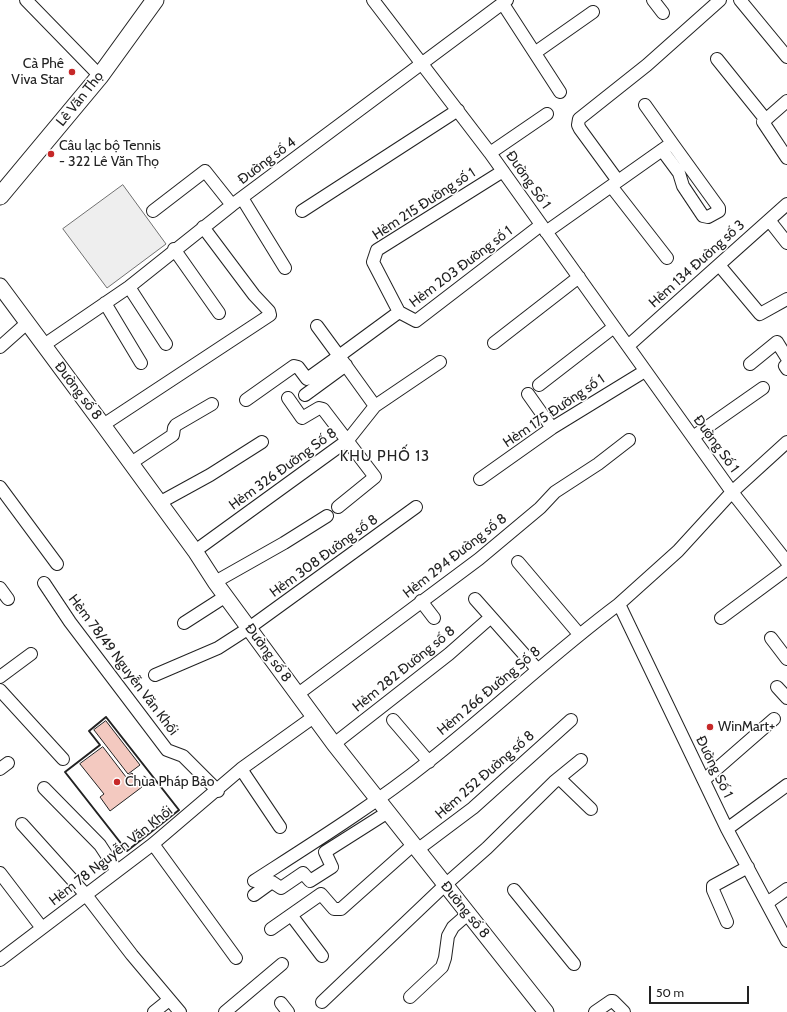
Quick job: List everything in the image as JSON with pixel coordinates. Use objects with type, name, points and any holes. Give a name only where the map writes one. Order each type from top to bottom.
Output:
[{"type":"main road","name":"Lê Văn Thọ","points":[[0,196],[100,76],[155,0]]},
{"type":"street","points":[[26,0],[100,76]]},
{"type":"street","name":"Đường Số 1","points":[[373,0],[490,153],[732,492],[678,551],[619,604],[727,829],[786,938]]},
{"type":"street","points":[[653,0],[663,13]]},
{"type":"street","points":[[667,258],[614,184],[580,130],[578,125],[579,120],[647,65],[720,0]]},
{"type":"street","points":[[740,0],[787,57]]},
{"type":"street","points":[[505,2],[560,92]]},
{"type":"street","name":"Đường số 4","points":[[44,345],[129,286],[203,227],[505,2]]},
{"type":"street","points":[[536,52],[593,12]]},
{"type":"street","points":[[717,59],[766,120]]},
{"type":"street","points":[[787,101],[763,122],[787,158]]},
{"type":"street","points":[[645,105],[719,208],[719,211],[708,217],[703,216],[683,186],[679,173],[662,150]]},
{"type":"street","points":[[302,211],[458,110]]},
{"type":"street","points":[[490,153],[547,114]]},
{"type":"street","points":[[544,228],[614,184],[672,143]]},
{"type":"street","points":[[153,211],[205,170],[237,202],[285,268]]},
{"type":"street","name":"Hẻm 215 Đường số 1","points":[[399,312],[373,262],[377,250],[503,171]]},
{"type":"street","name":"Hẻm 134 Đường số 3","points":[[628,346],[787,204]]},
{"type":"street","points":[[769,220],[787,242]]},
{"type":"street","points":[[104,425],[270,315],[269,311],[254,295],[203,227]]},
{"type":"street","name":"Hẻm 203 Đường số 1","points":[[342,361],[399,312],[416,321],[544,228]]},
{"type":"street","points":[[174,249],[219,313]]},
{"type":"street","points":[[719,264],[760,314],[787,299]]},
{"type":"street","points":[[494,343],[579,277]]},
{"type":"street","name":"Đường số 8","points":[[0,286],[131,462],[159,503],[195,551],[215,582],[280,672],[315,716],[334,744],[444,885],[469,913],[546,1012]]},
{"type":"street","points":[[129,286],[166,344]]},
{"type":"street","points":[[105,303],[141,363]]},
{"type":"street","points":[[0,346],[27,323]]},
{"type":"street","points":[[317,326],[375,406]]},
{"type":"street","points":[[539,385],[614,327]]},
{"type":"street","points":[[750,364],[777,342],[787,358]]},
{"type":"street","points":[[305,395],[342,361]]},
{"type":"street","points":[[246,400],[294,366],[298,367],[307,379],[342,361]]},
{"type":"street","name":"Hẻm 326 Đường Số 8","points":[[195,551],[348,440],[375,406],[440,362]]},
{"type":"street","points":[[787,364],[784,366],[787,369]]},
{"type":"street","name":"Hẻm 175 Đường số 1","points":[[480,480],[552,428],[645,371]]},
{"type":"street","points":[[693,437],[763,388]]},
{"type":"street","points":[[528,394],[552,428]]},
{"type":"street","points":[[288,398],[302,418],[318,408],[323,409],[376,477],[338,507]]},
{"type":"street","points":[[131,462],[173,435],[176,425],[212,404]]},
{"type":"street","name":"Hẻm 294 Đường số 8","points":[[298,694],[479,559],[540,508],[555,492],[598,464],[629,440]]},
{"type":"street","points":[[159,503],[210,475],[262,442]]},
{"type":"street","points":[[787,442],[732,492],[787,562]]},
{"type":"street","points":[[0,487],[57,564]]},
{"type":"street","name":"Hẻm 308 Đường số 8","points":[[156,675],[218,648],[249,628],[416,507]]},
{"type":"street","points":[[215,582],[284,543],[327,516]]},
{"type":"street","points":[[518,562],[579,634]]},
{"type":"street","points":[[721,618],[787,569]]},
{"type":"street","name":"Hẻm 78/49 Nguyễn Văn Khối","points":[[44,583],[70,622],[167,750],[183,756],[218,791]]},
{"type":"street","points":[[0,588],[8,599]]},
{"type":"street","points":[[184,623],[226,596]]},
{"type":"street","points":[[475,599],[537,670]]},
{"type":"street","points":[[421,601],[434,618]]},
{"type":"street","name":"Hẻm 266 Đường Số 8","points":[[254,881],[378,799],[428,762],[579,634],[619,604]]},
{"type":"street","name":"Hẻm 282 Đường số 8","points":[[334,744],[449,654],[491,617]]},
{"type":"street","points":[[771,638],[787,659]]},
{"type":"street","points":[[0,677],[31,654]]},
{"type":"street","points":[[777,687],[787,698]]},
{"type":"street","points":[[0,690],[63,759]]},
{"type":"street","name":"Hẻm 78 Nguyễn Văn Khối","points":[[0,960],[153,844],[218,791],[241,769],[315,716]]},
{"type":"street","points":[[704,780],[774,719]]},
{"type":"street","points":[[393,720],[428,762]]},
{"type":"street","name":"Hẻm 252 Đường số 8","points":[[291,915],[321,894],[334,909],[341,909],[415,847],[473,808],[571,720]]},
{"type":"street","points":[[322,1002],[444,885],[487,848],[558,778],[581,760]]},
{"type":"street","points":[[241,769],[280,827]]},
{"type":"street","points":[[558,778],[591,809]]},
{"type":"street","points":[[727,829],[787,785]]},
{"type":"street","points":[[44,788],[100,845],[117,871]]},
{"type":"street","points":[[254,895],[272,882],[278,888],[281,888],[303,873],[310,880],[332,867],[325,852],[388,812]]},
{"type":"street","points":[[22,824],[86,894],[132,955],[180,1012]]},
{"type":"street","points":[[153,844],[236,958]]},
{"type":"street","points":[[728,922],[713,890],[713,886],[748,867]]},
{"type":"street","points":[[0,873],[42,928]]},
{"type":"street","points":[[768,903],[787,889]]},
{"type":"street","points":[[514,890],[574,964]]},
{"type":"street","points":[[410,996],[442,967],[445,958],[448,936],[453,927],[469,913]]},
{"type":"street","points":[[271,929],[291,915],[322,956]]},
{"type":"street","points":[[225,1012],[282,964]]},
{"type":"street","points":[[154,1012],[169,1000]]},
{"type":"street","points":[[595,1012],[610,1001],[616,1002],[624,1012]]},
{"type":"shaded area","points":[[123,185],[166,244],[107,288],[63,229]]},
{"type":"building","points":[[106,721],[140,765],[128,774],[94,730]]},
{"type":"building","name":"Chùa Pháp Bảo","points":[[103,747],[126,777],[132,773],[142,787],[110,811],[100,797],[104,794],[80,764]]},
{"type":"wall","points":[[106,717],[179,810],[127,851],[65,772],[100,745],[89,731],[106,717]]},
{"type":"place","name":"Cà Phê Viva Star","points":[[72,72]]},
{"type":"place","name":"Câu lạc bộ Tennis - 322 Lê Văn Thọ","points":[[51,154]]},
{"type":"place","name":"WinMart+","points":[[710,727]]},
{"type":"place","name":"Chùa Pháp Bảo","points":[[117,782]]},
{"type":"district","name":"KHU PHỐ 13","points":[[385,457]]}]
